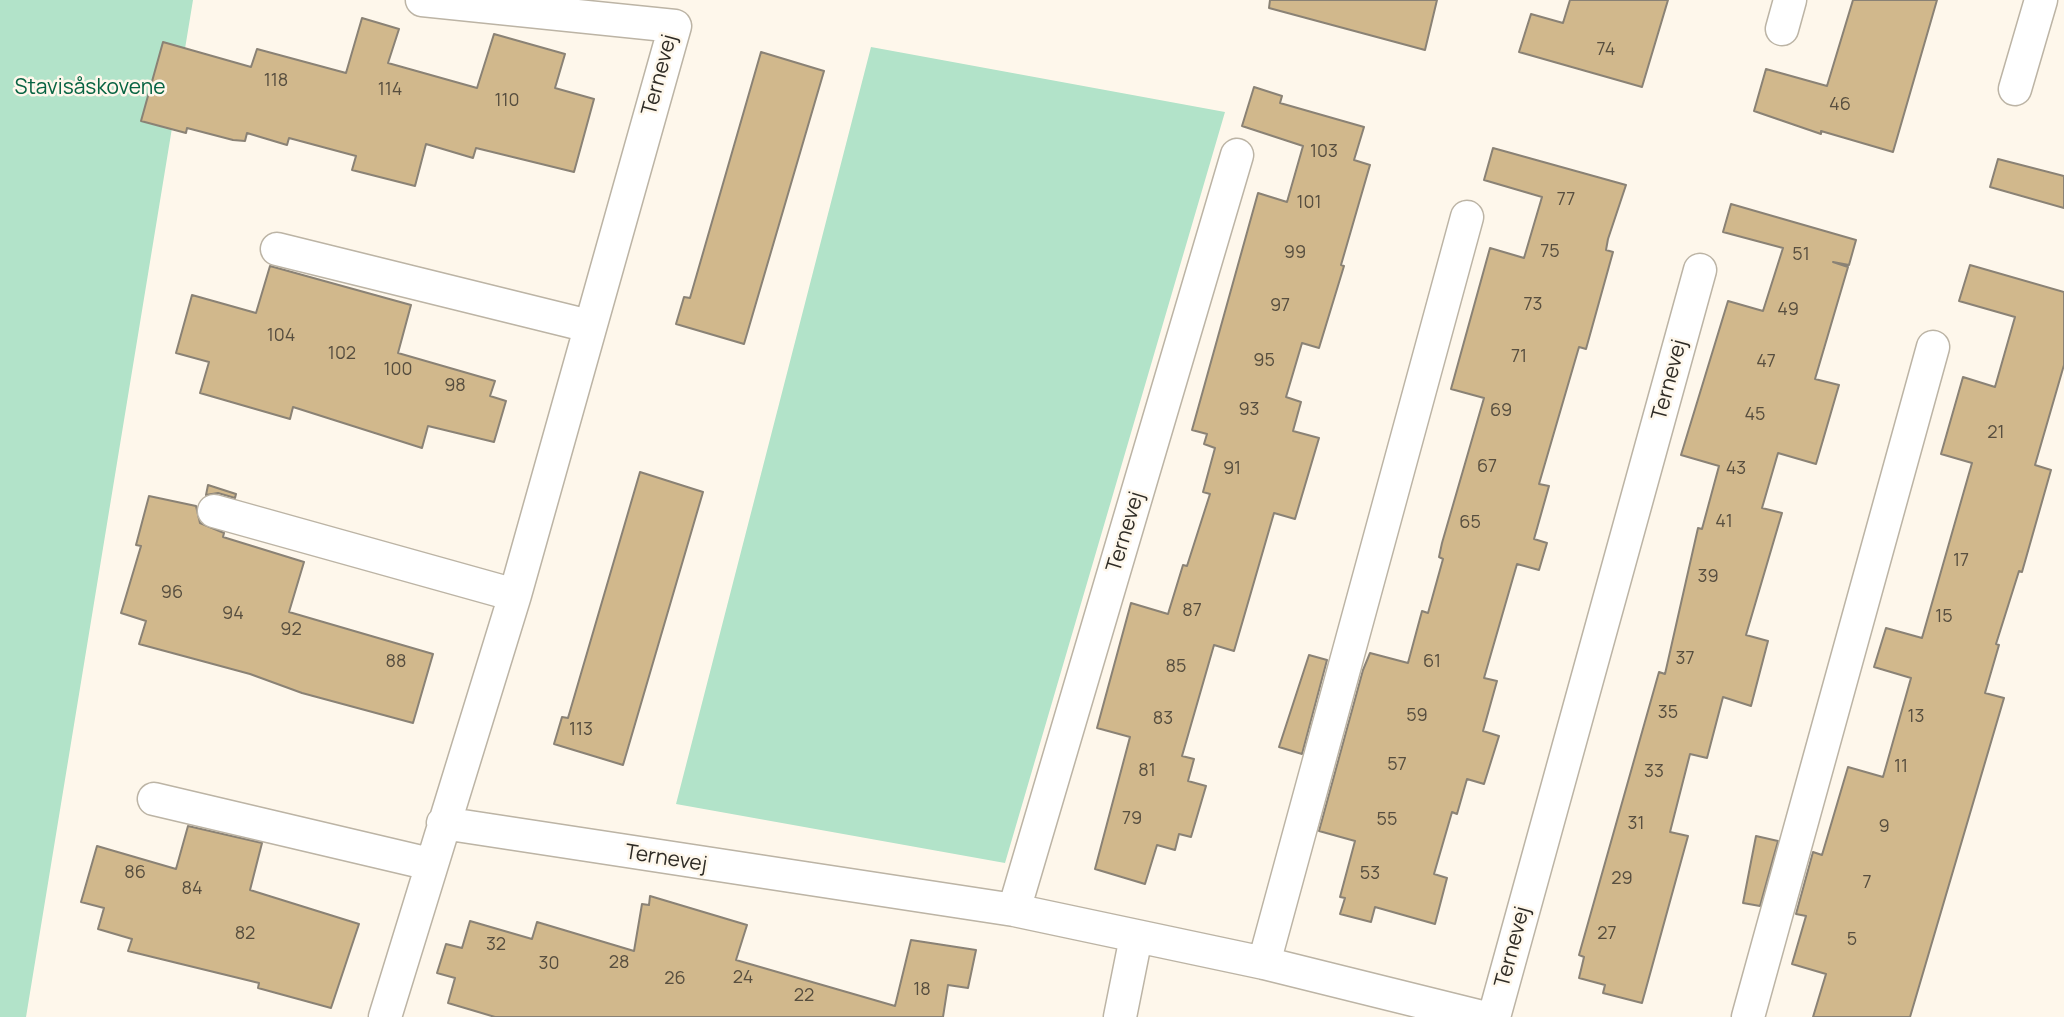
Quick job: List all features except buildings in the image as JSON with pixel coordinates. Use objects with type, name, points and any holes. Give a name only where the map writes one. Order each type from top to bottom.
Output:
[{"type":"street","name":"Ternevej","points":[[385,1017],[514,595],[675,26],[422,0]]},
{"type":"street","points":[[2015,89],[2041,0]]},
{"type":"street","name":"Ternevej","points":[[1014,910],[1237,155]]},
{"type":"street","points":[[1264,963],[1467,217]]},
{"type":"street","points":[[277,249],[589,326]]},
{"type":"street","name":"Ternevej","points":[[1494,1017],[1700,270]]},
{"type":"street","points":[[1748,1017],[1933,347]]},
{"type":"street","points":[[214,510],[514,595]]},
{"type":"street","points":[[154,799],[430,864]]},
{"type":"street","name":"Ternevej","points":[[443,823],[1014,910],[1264,963],[1482,1017]]},
{"type":"street","points":[[1120,1017],[1136,937]]},
{"type":"green space","name":"Stavisåskovene","points":[[0,0],[193,0],[26,1017],[0,1017]]},
{"type":"green space","points":[[871,47],[1225,112],[1005,863],[676,804]]}]
